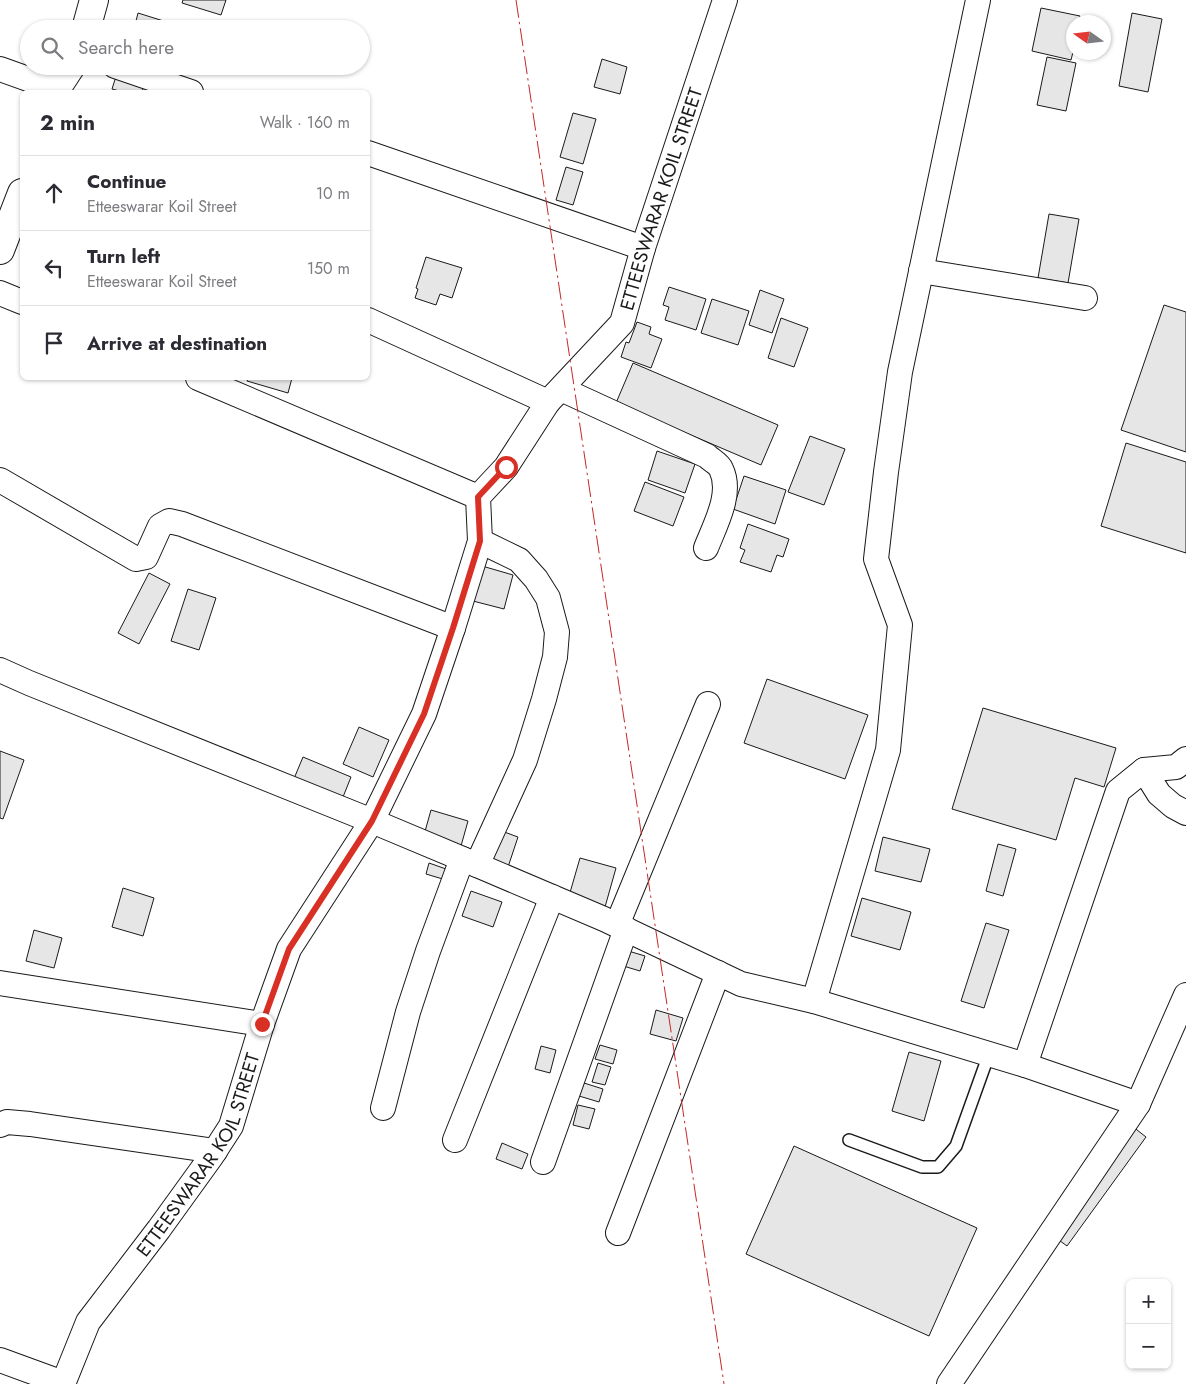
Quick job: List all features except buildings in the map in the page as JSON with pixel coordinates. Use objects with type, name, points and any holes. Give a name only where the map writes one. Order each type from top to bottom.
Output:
[{"type":"street","points":[[88,20],[94,0]]},
{"type":"street","name":"ETTEESWARAR KOIL STREET","points":[[63,1384],[88,1322],[159,1229],[231,1126],[262,1024],[289,949],[372,821],[424,714],[480,541],[478,497],[506,467],[555,396],[622,323],[643,248],[725,0]]},
{"type":"street","points":[[814,1000],[888,750],[900,625],[876,560],[886,472],[900,372],[978,0]]},
{"type":"street","points":[[0,69],[55,90],[65,75]]},
{"type":"street","points":[[141,75],[185,90]]},
{"type":"street","points":[[370,154],[643,248]]},
{"type":"street","points":[[0,250],[20,198]]},
{"type":"street","points":[[921,270],[1085,298]]},
{"type":"street","points":[[0,293],[20,301]]},
{"type":"street","points":[[370,321],[707,456],[721,467],[726,482],[724,500],[706,548]]},
{"type":"street","points":[[203,380],[478,497]]},
{"type":"street","points":[[0,480],[136,559],[146,557],[160,526],[169,522],[182,524],[453,628]]},
{"type":"street","points":[[383,1108],[408,1012],[428,951],[470,862],[525,760],[555,657],[557,632],[548,598],[536,579],[519,560],[480,541]]},
{"type":"street","points":[[0,670],[470,862],[621,927],[741,984],[814,1000],[1025,1065],[1138,1104]]},
{"type":"street","points":[[543,1162],[621,927],[708,704]]},
{"type":"street","points":[[1025,1065],[1118,791],[1144,770],[1176,767],[1186,759]]},
{"type":"street","points":[[1144,770],[1159,794],[1173,806],[1186,813]]},
{"type":"street","points":[[456,1140],[552,897]]},
{"type":"street","points":[[618,1233],[718,973]]},
{"type":"street","points":[[0,983],[262,1024]]},
{"type":"street","points":[[949,1384],[1138,1104],[1186,996]]},
{"type":"street","points":[[0,1125],[7,1122],[30,1124],[215,1150]]},
{"type":"street","points":[[0,1360],[63,1384]]},
{"type":"lane","points":[[849,1140],[922,1166],[938,1167],[956,1146],[989,1054]]},
{"type":"power","points":[[516,0],[724,1384]]},
{"type":"route","points":[[262,1024],[289,949],[372,821],[424,714],[480,541],[478,497],[506,467]]}]
